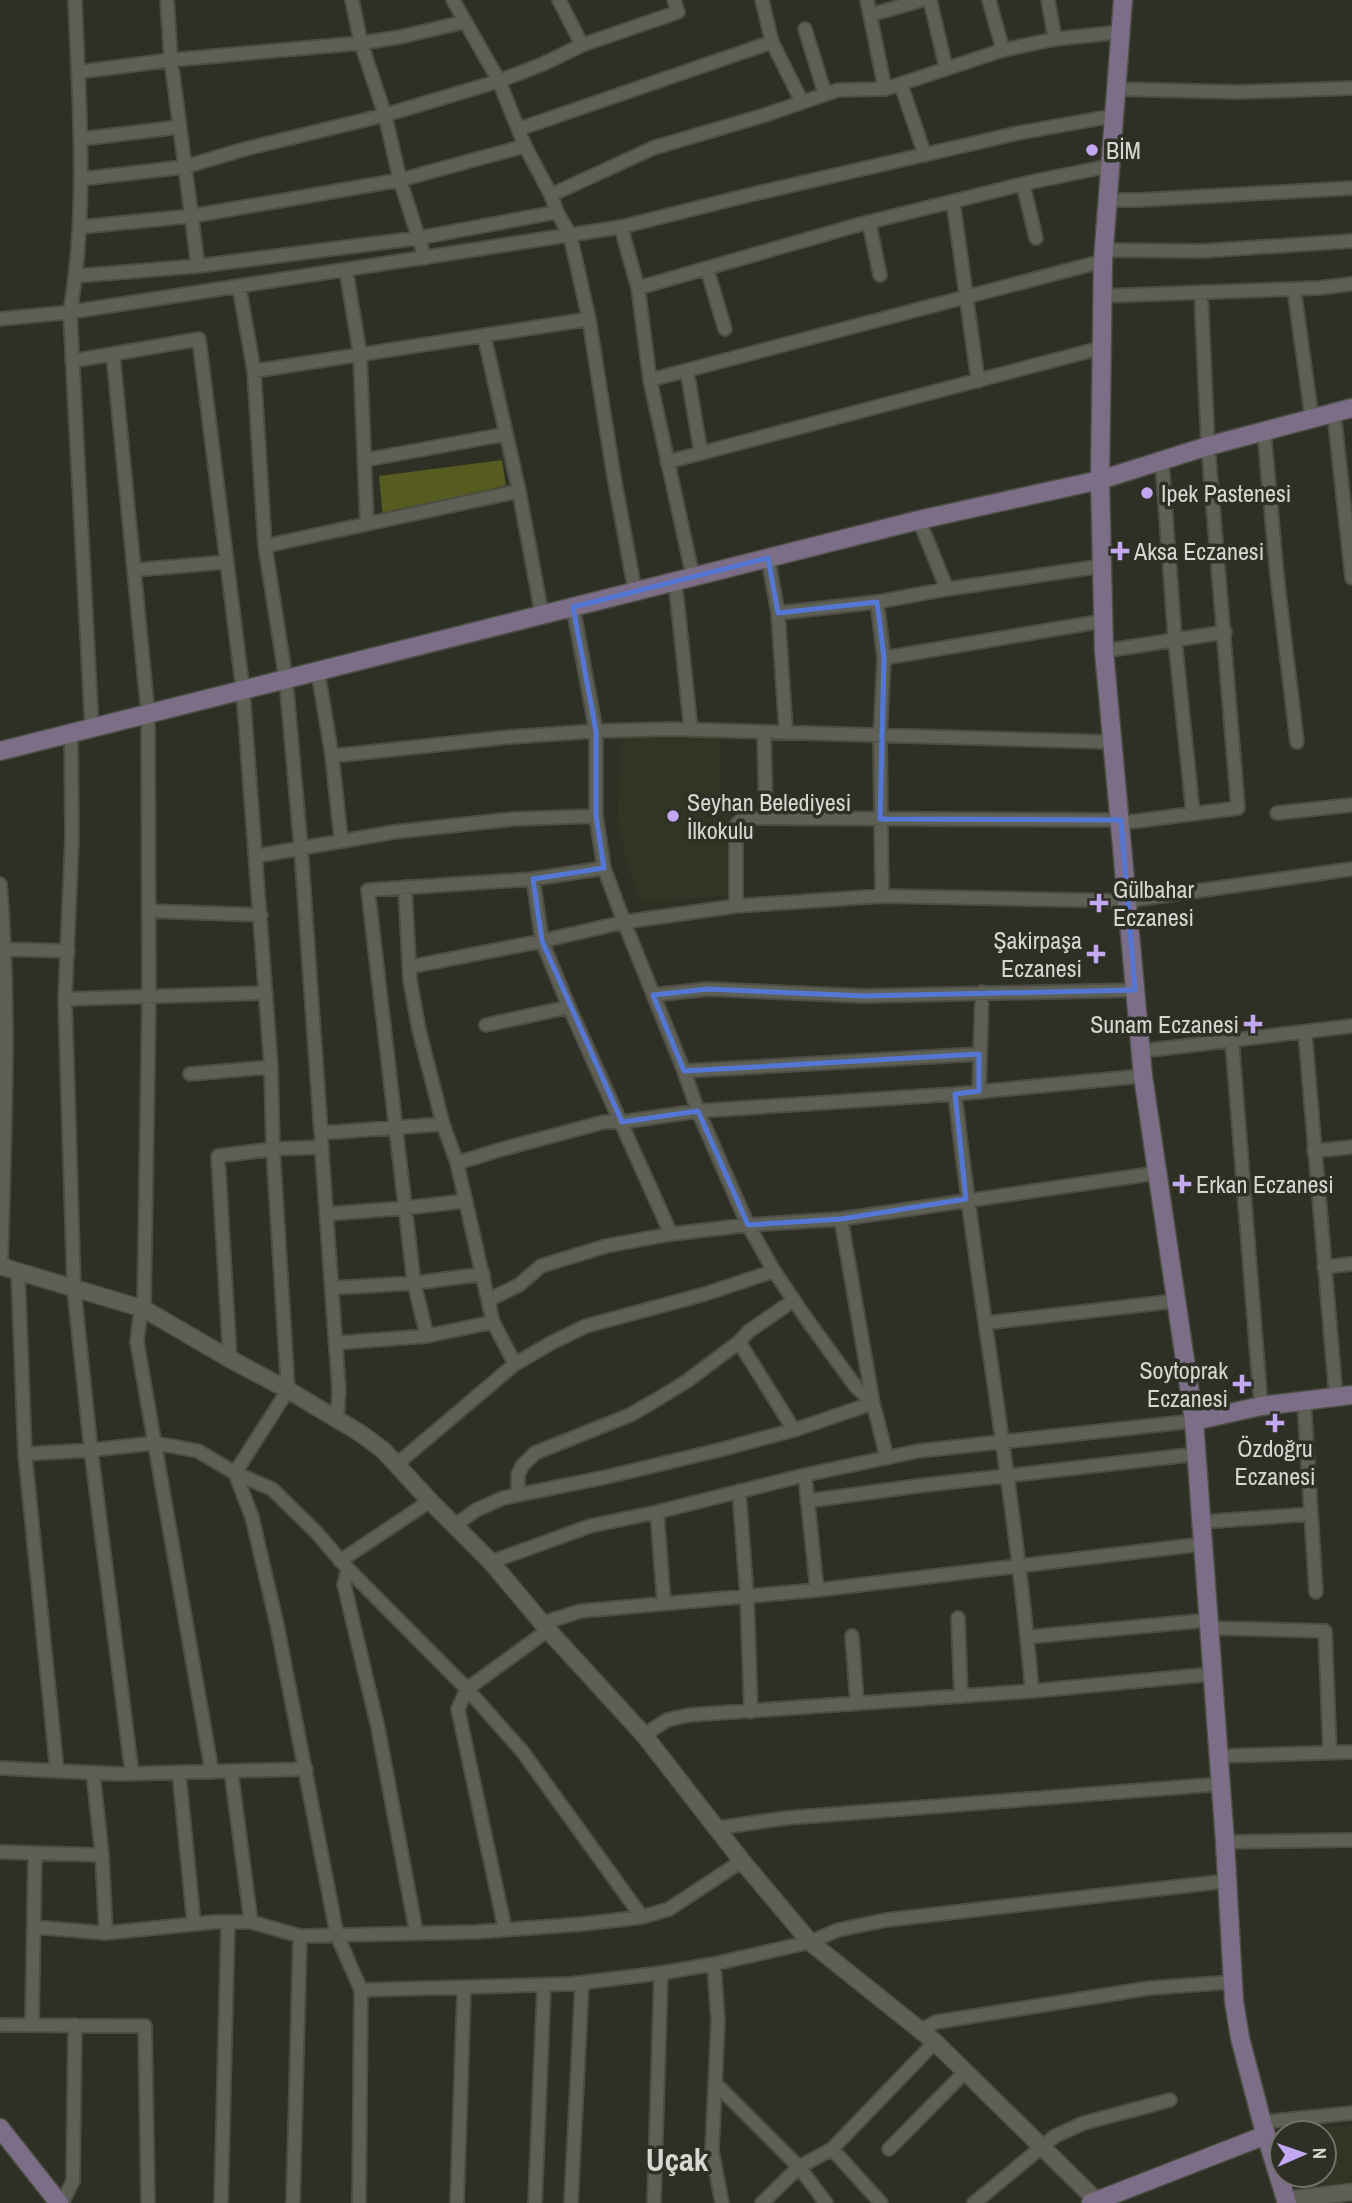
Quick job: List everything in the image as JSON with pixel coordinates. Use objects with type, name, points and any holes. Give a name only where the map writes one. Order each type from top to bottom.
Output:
[{"type":"main road","points":[[1124,0],[1103,255],[1100,480],[1104,652],[1143,1076],[1194,1421],[1233,1982],[1240,2038],[1264,2129],[1287,2201]]},
{"type":"main road","points":[[0,751],[919,520],[1100,480],[1208,446],[1352,408]]},
{"type":"main road","points":[[1194,1421],[1261,1406],[1344,1396]]},
{"type":"main road","points":[[0,2128],[60,2203]]},
{"type":"main road","points":[[1096,2202],[1264,2129]]},
{"type":"street","points":[[75,0],[81,178],[76,276],[70,312],[92,729]]},
{"type":"street","points":[[167,0],[171,60],[198,267]]},
{"type":"street","points":[[352,0],[361,43],[385,115],[400,180],[425,258]]},
{"type":"street","points":[[453,0],[499,81],[526,146],[570,235],[589,319],[635,592]]},
{"type":"street","points":[[559,0],[582,45]]},
{"type":"street","points":[[81,178],[184,167],[245,149],[385,115],[499,81],[582,45],[678,12],[674,0]]},
{"type":"street","points":[[762,0],[772,42],[802,102]]},
{"type":"street","points":[[867,0],[885,89]]},
{"type":"street","points":[[870,15],[922,0]]},
{"type":"street","points":[[930,0],[946,68]]},
{"type":"street","points":[[989,0],[1003,50]]},
{"type":"street","points":[[1048,0],[1055,39]]},
{"type":"street","points":[[78,72],[171,60],[361,43],[464,22]]},
{"type":"street","points":[[805,29],[825,94]]},
{"type":"street","points":[[551,195],[653,148],[838,90],[885,89],[1003,50],[1055,39],[1121,32]]},
{"type":"street","points":[[519,129],[772,42]]},
{"type":"street","points":[[901,85],[925,155]]},
{"type":"street","points":[[1116,89],[1239,92],[1352,88]]},
{"type":"street","points":[[0,319],[70,312],[621,227],[1018,133],[1113,116]]},
{"type":"street","points":[[81,139],[179,127]]},
{"type":"street","points":[[80,227],[192,216],[400,180],[526,146]]},
{"type":"street","points":[[638,288],[869,222],[1109,166]]},
{"type":"street","points":[[1023,184],[1036,238]]},
{"type":"street","points":[[1106,201],[1352,188]]},
{"type":"street","points":[[953,201],[978,381]]},
{"type":"street","points":[[76,276],[198,267],[418,238],[557,212]]},
{"type":"street","points":[[869,222],[880,275]]},
{"type":"street","points":[[621,227],[638,288],[650,380],[693,577]]},
{"type":"street","points":[[650,380],[967,296],[1103,255],[1352,241]]},
{"type":"street","points":[[707,268],[725,329]]},
{"type":"street","points":[[346,270],[360,354],[367,524]]},
{"type":"street","points":[[1102,296],[1294,289],[1352,284]]},
{"type":"street","points":[[239,286],[254,371],[265,546],[286,680],[301,849],[339,1390],[337,1419]]},
{"type":"street","points":[[1294,289],[1312,419]]},
{"type":"street","points":[[736,906],[736,825],[743,818],[766,816],[1121,821],[1238,807],[1208,446],[1201,292]]},
{"type":"street","points":[[254,371],[589,319]]},
{"type":"street","points":[[484,335],[519,491],[542,615]]},
{"type":"street","points":[[72,361],[199,339],[243,691],[271,1067],[273,1149],[288,1390],[235,1474]]},
{"type":"street","points":[[667,462],[1101,348]]},
{"type":"street","points":[[113,354],[148,715],[149,995],[144,1309],[140,1317],[137,1342],[212,1772]]},
{"type":"street","points":[[687,371],[701,453]]},
{"type":"street","points":[[1334,413],[1352,578]]},
{"type":"street","points":[[1264,431],[1297,742]]},
{"type":"street","points":[[365,460],[506,434]]},
{"type":"street","points":[[1161,462],[1192,814]]},
{"type":"street","points":[[265,546],[519,491]]},
{"type":"street","points":[[919,520],[947,589]]},
{"type":"street","points":[[768,558],[778,613],[786,731]]},
{"type":"street","points":[[134,570],[227,562]]},
{"type":"street","points":[[778,613],[877,602],[1102,566]]},
{"type":"street","points":[[675,581],[691,730]]},
{"type":"street","points":[[877,602],[884,658],[880,737],[882,896]]},
{"type":"street","points":[[573,607],[596,731],[596,816],[604,868],[624,922],[698,1111],[748,1225],[794,1300],[856,1387],[873,1403]]},
{"type":"street","points":[[884,658],[1103,621]]},
{"type":"street","points":[[1104,652],[1225,632]]},
{"type":"street","points":[[318,672],[332,756],[341,839]]},
{"type":"street","points":[[332,756],[510,737],[596,731],[786,731],[880,737],[1112,742]]},
{"type":"street","points":[[764,733],[766,816]]},
{"type":"street","points":[[71,734],[72,839],[65,999],[74,1289],[91,1450],[132,1774]]},
{"type":"street","points":[[1277,813],[1352,805]]},
{"type":"street","points":[[256,856],[341,839],[513,819],[596,816]]},
{"type":"street","points":[[427,1336],[414,1283],[368,890],[533,879],[604,868]]},
{"type":"street","points":[[409,967],[624,922],[736,906],[882,896],[1126,901],[1352,869]]},
{"type":"street","points":[[533,879],[542,941],[671,1234]]},
{"type":"street","points":[[0,884],[4,1014],[1,1266],[144,1309],[360,1433],[397,1464],[491,1562],[644,1735],[742,1861],[810,1942],[935,2042],[1096,2202]]},
{"type":"street","points":[[405,887],[409,967],[419,1030],[443,1124],[457,1163],[493,1322],[515,1364]]},
{"type":"street","points":[[149,911],[261,915]]},
{"type":"street","points":[[3,949],[68,951]]},
{"type":"street","points":[[653,995],[708,989],[864,996],[1135,990]]},
{"type":"street","points":[[979,1091],[982,992]]},
{"type":"street","points":[[65,999],[266,993]]},
{"type":"street","points":[[486,1024],[569,1007]]},
{"type":"street","points":[[1142,1051],[1352,1026]]},
{"type":"street","points":[[1305,1032],[1324,1267],[1344,1396]]},
{"type":"street","points":[[1232,1040],[1261,1406]]},
{"type":"street","points":[[684,1071],[979,1054]]},
{"type":"street","points":[[190,1074],[271,1067]]},
{"type":"street","points":[[457,1163],[604,1122],[698,1111],[955,1094],[1143,1076]]},
{"type":"street","points":[[955,1094],[967,1199],[1004,1441],[1032,1691]]},
{"type":"street","points":[[321,1133],[443,1124]]},
{"type":"street","points":[[230,1359],[218,1156],[273,1149],[322,1147]]},
{"type":"street","points":[[1314,1151],[1352,1147]]},
{"type":"street","points":[[488,1300],[519,1285],[541,1266],[606,1246],[671,1234],[748,1225],[841,1219],[1157,1173]]},
{"type":"street","points":[[326,1213],[405,1208],[466,1200]]},
{"type":"street","points":[[841,1219],[873,1403],[887,1458]]},
{"type":"street","points":[[1324,1267],[1352,1264]]},
{"type":"street","points":[[397,1464],[515,1364],[586,1326],[705,1294],[774,1271]]},
{"type":"street","points":[[18,1272],[25,1454],[57,1771]]},
{"type":"street","points":[[332,1288],[414,1283],[483,1274]]},
{"type":"street","points":[[518,1494],[518,1475],[522,1466],[535,1453],[630,1415],[648,1405],[687,1381],[739,1342],[749,1331],[794,1300]]},
{"type":"street","points":[[985,1323],[1176,1301]]},
{"type":"street","points":[[335,1343],[427,1336],[493,1322]]},
{"type":"street","points":[[739,1342],[794,1430]]},
{"type":"street","points":[[1304,1401],[1317,1592]]},
{"type":"street","points":[[454,1526],[491,1502],[518,1494],[606,1477],[794,1430],[873,1403]]},
{"type":"street","points":[[491,1562],[590,1526],[918,1451],[1194,1421]]},
{"type":"street","points":[[25,1454],[155,1443],[198,1451],[235,1474],[272,1489],[467,1689],[522,1751],[642,1917]]},
{"type":"street","points":[[807,1501],[1197,1454]]},
{"type":"street","points":[[235,1474],[252,1517],[277,1625],[337,1935],[362,1990],[359,2203]]},
{"type":"street","points":[[805,1475],[817,1590]]},
{"type":"street","points":[[739,1491],[747,1597],[751,1712]]},
{"type":"street","points":[[344,1565],[430,1501]]},
{"type":"street","points":[[657,1512],[664,1603]]},
{"type":"street","points":[[1202,1522],[1311,1514]]},
{"type":"street","points":[[505,1929],[458,1709],[467,1689],[546,1627],[581,1611],[817,1590],[1203,1544]]},
{"type":"street","points":[[344,1565],[344,1584],[378,1728],[415,1931]]},
{"type":"street","points":[[958,1618],[961,1696]]},
{"type":"street","points":[[1028,1637],[1209,1624],[1325,1631],[1330,1752]]},
{"type":"street","points":[[852,1636],[858,1703]]},
{"type":"street","points":[[644,1735],[677,1717],[1032,1691],[1213,1674]]},
{"type":"street","points":[[1219,1756],[1352,1752]]},
{"type":"street","points":[[0,1768],[132,1774],[306,1769]]},
{"type":"street","points":[[231,1771],[251,1922]]},
{"type":"street","points":[[93,1773],[102,1856],[106,1933]]},
{"type":"street","points":[[178,1773],[194,1924]]},
{"type":"street","points":[[717,1828],[786,1818],[1221,1784]]},
{"type":"street","points":[[1225,1842],[1352,1840]]},
{"type":"street","points":[[0,1852],[102,1856]]},
{"type":"street","points":[[32,2025],[35,1853]]},
{"type":"street","points":[[34,1927],[106,1933],[194,1924],[251,1922],[300,1936],[415,1931],[475,1932],[642,1917],[669,1909],[742,1861]]},
{"type":"street","points":[[362,1990],[582,1983],[714,1964],[810,1942],[838,1930],[886,1920],[1227,1881]]},
{"type":"street","points":[[221,2203],[228,1922]]},
{"type":"street","points":[[293,2203],[300,1936]]},
{"type":"street","points":[[714,1964],[718,2021],[712,2151],[722,2203]]},
{"type":"street","points":[[654,2203],[661,1973]]},
{"type":"street","points":[[921,2030],[936,2022],[1150,1987],[1233,1982]]},
{"type":"street","points":[[571,2203],[582,1983]]},
{"type":"street","points":[[535,2203],[544,1985]]},
{"type":"street","points":[[457,2203],[464,1987]]},
{"type":"street","points":[[0,2025],[145,2026],[148,2203]]},
{"type":"street","points":[[60,2203],[73,2181],[75,2025]]},
{"type":"street","points":[[767,2201],[799,2167],[832,2149],[935,2042]]},
{"type":"street","points":[[889,2149],[965,2072]]},
{"type":"street","points":[[715,2083],[799,2167],[826,2203]]},
{"type":"street","points":[[974,2203],[1055,2136],[1069,2129],[1170,2100]]},
{"type":"street","points":[[1264,2129],[1352,2113]]},
{"type":"street","points":[[832,2149],[881,2203]]},
{"type":"street","points":[[1287,2201],[1352,2192]]},
{"type":"highlighted area","points":[[768,558],[778,613],[877,602],[884,658],[880,819],[1121,820],[1135,990],[864,996],[708,989],[653,995],[684,1071],[979,1054],[979,1091],[955,1094],[966,1199],[841,1219],[748,1225],[698,1111],[622,1122],[542,941],[533,879],[604,868],[596,816],[596,731],[573,607]]},
{"type":"shaded area","name":"Seyhan Belediyesi İlkokulu","points":[[622,736],[720,738],[721,810],[729,810],[731,895],[641,903],[617,822]]},
{"type":"shaded area","points":[[1352,2125],[1352,2188],[1303,2194],[1302,2189],[1338,2189],[1338,2126]]},
{"type":"green space","points":[[502,460],[506,485],[383,519],[379,476]]},
{"type":"place","name":"BİM","points":[[1092,150]]},
{"type":"place","name":"Ipek Pastenesi","points":[[1147,493]]},
{"type":"place","name":"Aksa Eczanesi","points":[[1120,551]]},
{"type":"place","name":"Seyhan Belediyesi İlkokulu","points":[[673,816]]},
{"type":"place","name":"Gülbahar Eczanesi","points":[[1099,903]]},
{"type":"place","name":"Şakirpaşa Eczanesi","points":[[1096,954]]},
{"type":"place","name":"Sunam Eczanesi","points":[[1253,1024]]},
{"type":"place","name":"Erkan Eczanesi","points":[[1182,1184]]},
{"type":"place","name":"Soytoprak Eczanesi","points":[[1242,1384]]},
{"type":"place","name":"Özdoğru Eczanesi","points":[[1275,1423]]},
{"type":"district","name":"Uçak","points":[[677,2159]]}]
